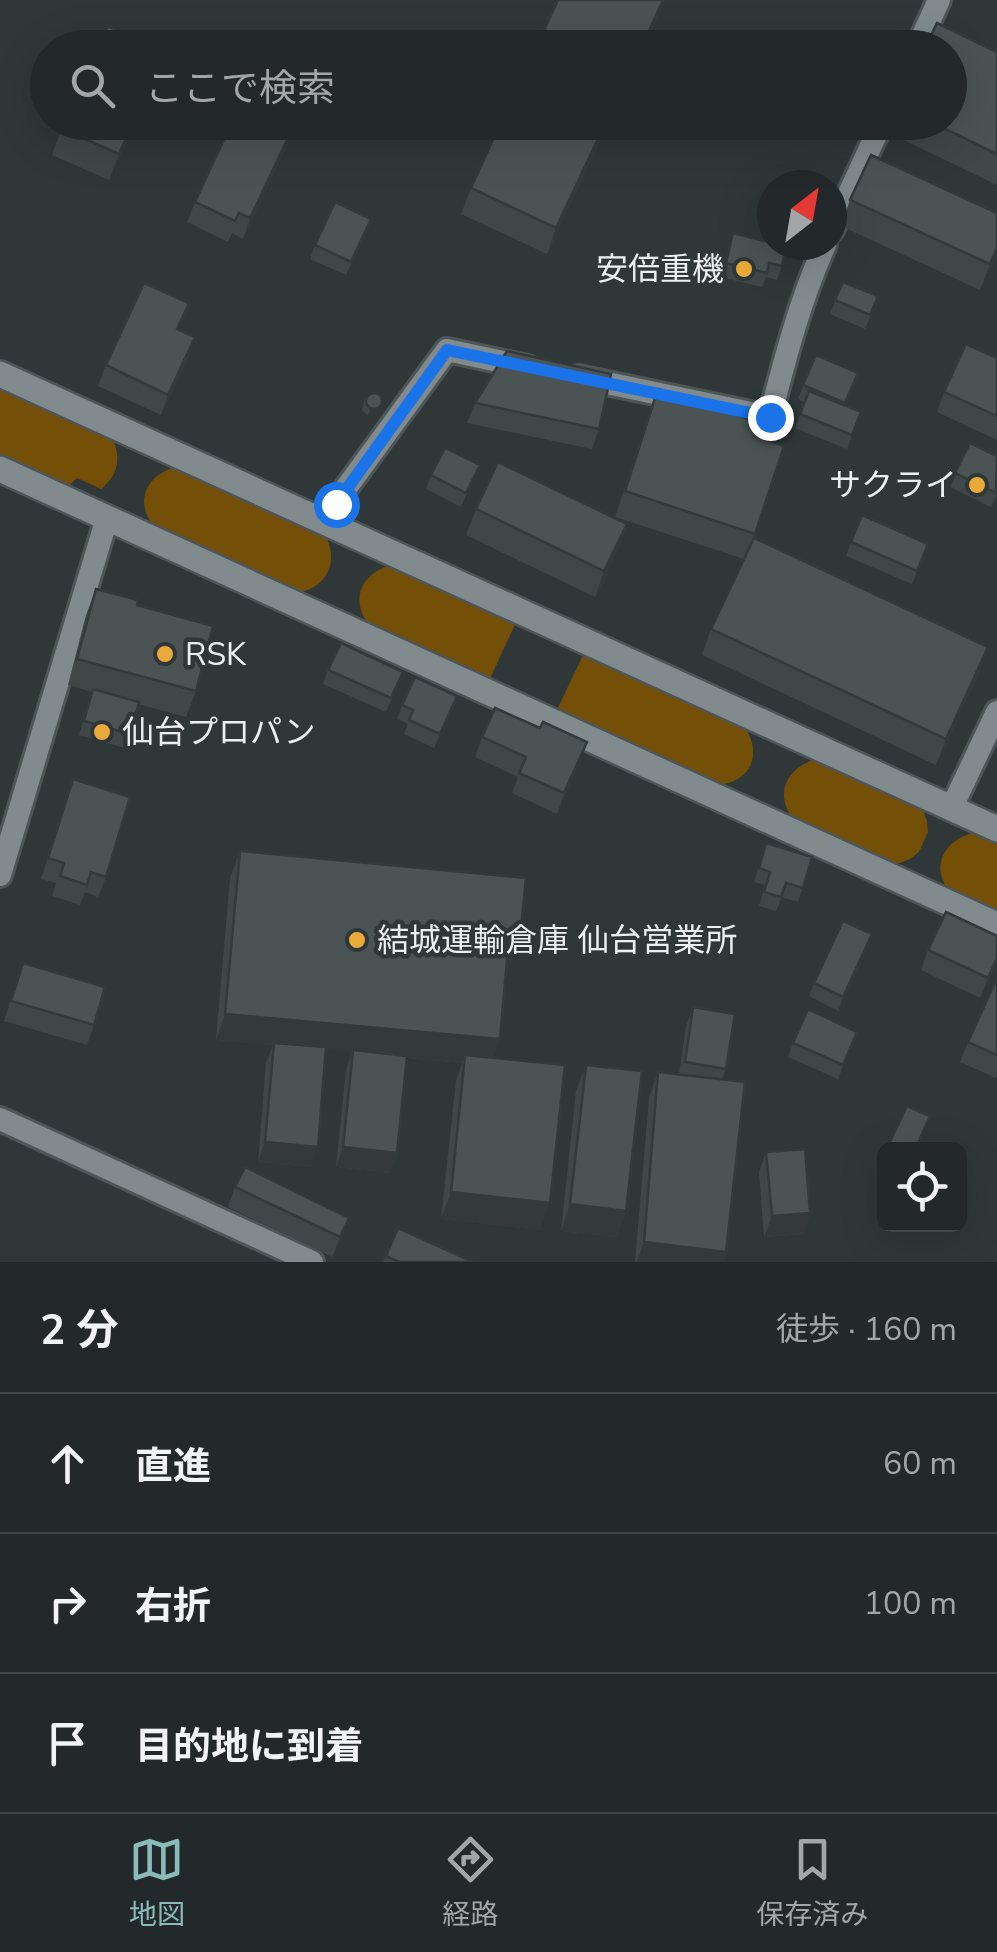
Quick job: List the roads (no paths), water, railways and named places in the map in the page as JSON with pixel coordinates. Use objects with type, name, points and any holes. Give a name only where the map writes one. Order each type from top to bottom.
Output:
[{"type":"street","points":[[926,30],[940,0]]},
{"type":"street","points":[[847,198],[874,140]]},
{"type":"street","points":[[322,521],[447,350],[770,417],[818,260]]},
{"type":"street","points":[[0,374],[997,828]]},
{"type":"street","points":[[0,470],[997,925]]},
{"type":"street","points":[[0,876],[107,518]]},
{"type":"street","points":[[952,808],[997,712]]},
{"type":"street","points":[[0,1119],[312,1262]]},
{"type":"place","name":"安倍重機","points":[[744,269]]},
{"type":"place","name":"サクライ","points":[[977,485]]},
{"type":"place","name":"RSK","points":[[165,654]]},
{"type":"place","name":"仙台プロパン","points":[[102,732]]},
{"type":"place","name":"結城運輸倉庫 仙台営業所","points":[[357,940]]}]
